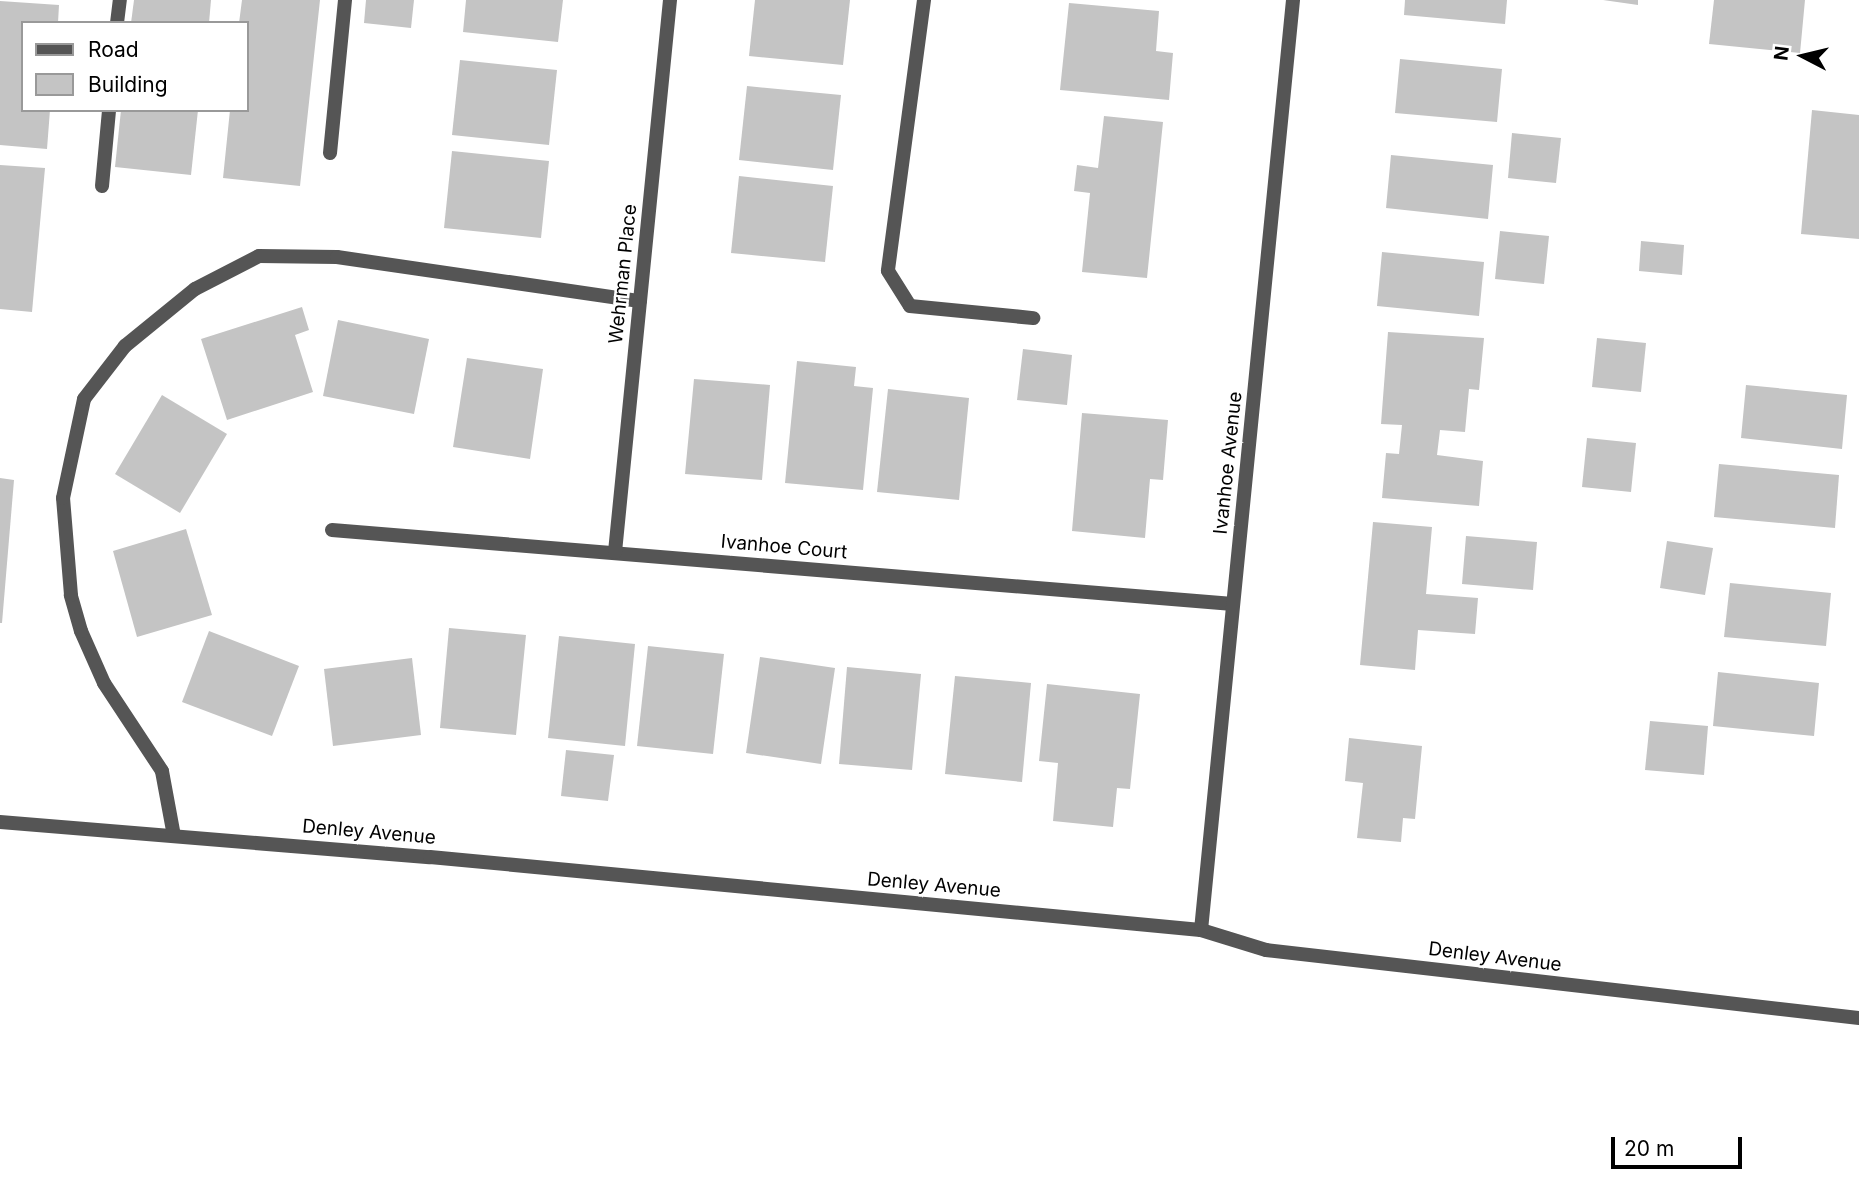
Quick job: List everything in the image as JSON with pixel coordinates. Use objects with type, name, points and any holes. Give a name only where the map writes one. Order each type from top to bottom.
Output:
[{"type":"street","points":[[117,21],[120,0]]},
{"type":"street","points":[[330,153],[345,0]]},
{"type":"street","name":"Wehrman Place","points":[[615,552],[670,0]]},
{"type":"street","points":[[924,0],[888,271],[910,306],[1033,318]]},
{"type":"street","name":"Ivanhoe Avenue","points":[[1201,930],[1293,0]]},
{"type":"street","points":[[102,186],[109,112]]},
{"type":"street","points":[[174,836],[162,771],[104,683],[81,631],[71,595],[64,498],[84,399],[125,346],[195,289],[259,256],[337,257],[640,300]]},
{"type":"street","name":"Ivanhoe Court","points":[[332,530],[1233,604]]},
{"type":"street","name":"Denley Avenue","points":[[0,822],[430,857],[1201,930],[1266,950],[1859,1018]]},
{"type":"building","points":[[134,0],[211,0],[209,21],[131,21]]},
{"type":"building","points":[[242,0],[320,0],[300,186],[223,178],[230,112],[248,112],[248,21],[239,21]]},
{"type":"building","points":[[366,0],[414,0],[411,28],[364,23]]},
{"type":"building","points":[[466,0],[563,0],[558,42],[463,32]]},
{"type":"building","points":[[755,0],[850,0],[843,65],[749,56]]},
{"type":"building","points":[[1405,0],[1507,0],[1505,24],[1404,15]]},
{"type":"building","points":[[1603,0],[1638,0],[1638,5]]},
{"type":"building","points":[[1714,0],[1805,0],[1800,53],[1709,44]]},
{"type":"building","points":[[0,1],[59,5],[58,21],[21,21],[21,112],[50,112],[47,149],[0,145]]},
{"type":"building","points":[[1069,3],[1159,11],[1156,51],[1173,53],[1169,100],[1060,90]]},
{"type":"building","points":[[1400,59],[1502,69],[1497,122],[1395,113]]},
{"type":"building","points":[[460,60],[557,70],[549,145],[452,135]]},
{"type":"building","points":[[747,86],[841,95],[833,170],[739,160]]},
{"type":"building","points":[[1812,110],[1859,115],[1859,239],[1801,234]]},
{"type":"building","points":[[121,112],[198,112],[191,175],[115,167]]},
{"type":"building","points":[[1104,116],[1163,122],[1147,278],[1082,272],[1090,193],[1074,191],[1077,165],[1098,168]]},
{"type":"building","points":[[1512,133],[1561,138],[1556,183],[1508,178]]},
{"type":"building","points":[[452,151],[549,161],[541,238],[444,228]]},
{"type":"building","points":[[1391,155],[1493,165],[1488,219],[1386,208]]},
{"type":"building","points":[[0,165],[45,168],[32,312],[0,309]]},
{"type":"building","points":[[739,176],[833,186],[825,262],[731,253]]},
{"type":"building","points":[[1500,231],[1549,236],[1544,284],[1495,279]]},
{"type":"building","points":[[1641,241],[1684,245],[1682,275],[1639,271]]},
{"type":"building","points":[[1382,252],[1484,262],[1479,316],[1377,306]]},
{"type":"building","points":[[302,307],[309,330],[295,335],[313,392],[227,420],[201,339]]},
{"type":"building","points":[[338,320],[429,339],[414,414],[323,396]]},
{"type":"building","points":[[1388,332],[1484,338],[1479,390],[1469,389],[1465,432],[1440,430],[1437,455],[1483,461],[1479,506],[1382,498],[1386,453],[1399,454],[1402,425],[1381,424]]},
{"type":"building","points":[[1597,338],[1646,343],[1641,392],[1592,387]]},
{"type":"building","points":[[1023,349],[1072,355],[1067,405],[1017,400]]},
{"type":"building","points":[[467,358],[543,369],[530,459],[453,447]]},
{"type":"building","points":[[797,361],[856,367],[854,386],[873,388],[863,490],[785,483]]},
{"type":"building","points":[[694,379],[770,385],[762,480],[685,474]]},
{"type":"building","points":[[1746,385],[1847,395],[1842,449],[1741,438]]},
{"type":"building","points":[[888,389],[969,398],[959,500],[877,492]]},
{"type":"building","points":[[162,395],[227,434],[180,513],[115,474]]},
{"type":"building","points":[[1082,413],[1168,420],[1163,480],[1150,479],[1145,538],[1072,531]]},
{"type":"building","points":[[1587,438],[1636,443],[1631,492],[1582,487]]},
{"type":"building","points":[[1719,464],[1839,475],[1835,528],[1714,517]]},
{"type":"building","points":[[0,478],[14,480],[2,623],[0,623]]},
{"type":"building","points":[[1373,522],[1432,527],[1426,594],[1478,598],[1475,634],[1418,630],[1415,670],[1360,665]]},
{"type":"building","points":[[186,529],[212,615],[137,637],[113,551]]},
{"type":"building","points":[[1466,536],[1537,542],[1533,590],[1462,584]]},
{"type":"building","points":[[1667,541],[1713,548],[1705,595],[1660,588]]},
{"type":"building","points":[[1730,583],[1831,593],[1826,646],[1724,637]]},
{"type":"building","points":[[449,628],[526,635],[516,735],[440,728]]},
{"type":"building","points":[[209,631],[299,666],[272,736],[182,702]]},
{"type":"building","points":[[559,636],[635,644],[625,746],[548,738]]},
{"type":"building","points":[[648,646],[724,654],[713,754],[637,746]]},
{"type":"building","points":[[760,657],[835,668],[821,764],[746,753]]},
{"type":"building","points":[[412,658],[421,735],[333,746],[324,669]]},
{"type":"building","points":[[847,667],[921,674],[912,770],[839,764]]},
{"type":"building","points":[[1718,672],[1819,683],[1814,736],[1713,726]]},
{"type":"building","points":[[955,676],[1031,683],[1022,782],[945,774]]},
{"type":"building","points":[[1047,684],[1140,694],[1130,789],[1117,788],[1113,827],[1053,821],[1058,763],[1039,761]]},
{"type":"building","points":[[1650,721],[1708,726],[1704,775],[1645,770]]},
{"type":"building","points":[[1349,738],[1422,746],[1415,819],[1403,818],[1401,842],[1357,838],[1363,783],[1345,781]]},
{"type":"building","points":[[566,750],[614,755],[608,801],[561,796]]}]
